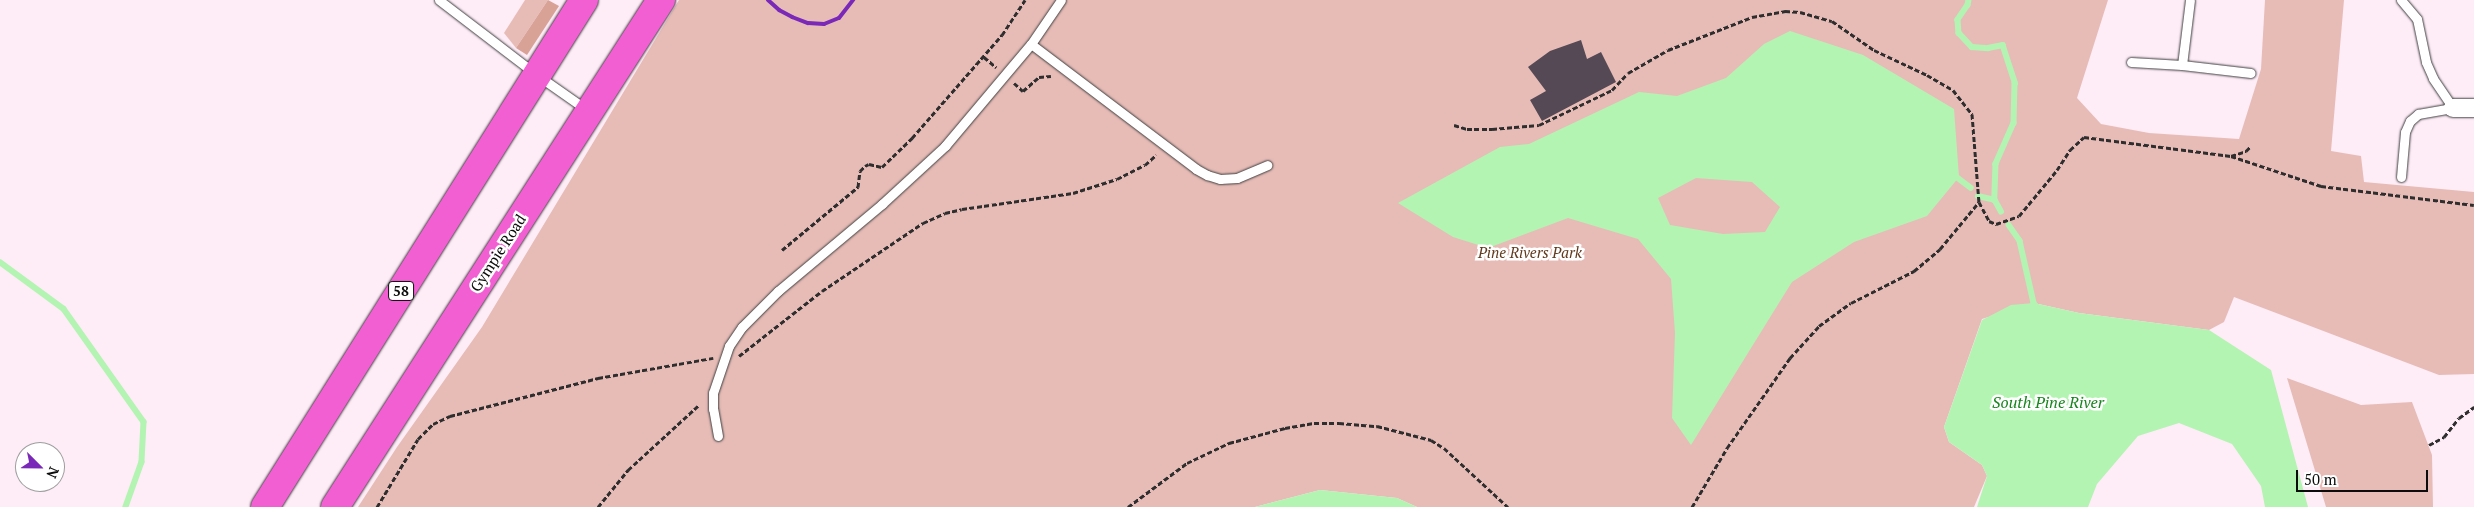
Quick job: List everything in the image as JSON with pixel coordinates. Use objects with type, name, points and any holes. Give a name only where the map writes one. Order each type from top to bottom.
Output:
[{"type":"highway","name":"58","points":[[265,507],[584,0]]},
{"type":"highway","name":"Gympie Road","points":[[335,507],[661,0]]},
{"type":"street","points":[[2453,108],[2474,108]]},
{"type":"lane","points":[[439,0],[537,75],[589,111]]},
{"type":"lane","points":[[718,436],[713,409],[714,392],[729,346],[742,327],[778,291],[920,171],[973,115],[1006,76],[1061,0]]},
{"type":"lane","points":[[2182,65],[2190,0]]},
{"type":"lane","points":[[2401,0],[2417,20],[2426,62],[2433,78],[2453,108],[2418,114],[2410,121],[2405,132],[2401,177]]},
{"type":"lane","points":[[1031,44],[1208,175],[1220,179],[1237,178],[1267,165]]},
{"type":"lane","points":[[2131,62],[2182,65],[2251,73]]},
{"type":"path","points":[[782,250],[858,187],[860,171],[865,166],[869,164],[882,167],[912,138],[984,57],[1026,0]]},
{"type":"path","points":[[1454,125],[1484,129],[1539,125],[1612,90],[1628,73],[1668,50],[1752,17],[1775,12],[1800,12],[1832,21],[1874,50],[1927,75],[1953,90],[1972,114],[1979,202],[1989,221],[1996,224],[2019,216],[2057,170],[2070,150],[2084,138],[2231,156],[2321,186],[2474,205]]},
{"type":"path","points":[[984,57],[1023,91],[1033,81],[1045,75],[1057,78],[1064,69]]},
{"type":"path","points":[[2231,156],[2246,151],[2251,146]]},
{"type":"path","points":[[1692,507],[1727,448],[1790,358],[1819,326],[1851,303],[1914,271],[1940,249],[1979,202]]},
{"type":"path","points":[[598,507],[628,470],[714,392]]},
{"type":"path","points":[[2429,444],[2444,437],[2459,418],[2474,407]]},
{"type":"path","points":[[1128,507],[1187,463],[1229,443],[1285,428],[1314,423],[1339,423],[1377,426],[1430,440],[1444,448],[1508,507]]},
{"type":"green space","points":[[525,0],[548,0],[516,48],[504,33]]},
{"type":"green space","name":"Pine Rivers Park","points":[[679,0],[2108,0],[2077,98],[2101,124],[2149,133],[2239,139],[2261,69],[2265,0],[2344,0],[2331,151],[2361,156],[2364,182],[2474,192],[2474,374],[2439,375],[2234,297],[2224,322],[2209,330],[2079,313],[2034,303],[1982,319],[1944,427],[1949,442],[1982,465],[1987,476],[1974,507],[1417,507],[1397,498],[1320,490],[1255,507],[358,507],[397,447],[482,327]]},
{"type":"green space","points":[[2287,378],[2361,405],[2412,402],[2432,455],[2433,507],[2326,507]]},
{"type":"shaded area","points":[[548,0],[559,6],[527,55],[516,48]]},
{"type":"water","points":[[1790,31],[1863,55],[1954,109],[1959,177],[1927,216],[1854,242],[1792,282],[1691,445],[1672,418],[1675,333],[1671,279],[1638,239],[1568,218],[1488,248],[1453,237],[1398,203],[1500,147],[1529,144],[1639,92],[1677,96],[1726,78],[1764,44]],"holes":[[[1696,178],[1752,182],[1780,207],[1765,232],[1723,234],[1670,225],[1658,198]]]},
{"type":"water","name":"South Pine River","points":[[2034,303],[2079,313],[2209,330],[2271,370],[2308,507],[2265,507],[2261,486],[2232,444],[2179,423],[2138,436],[2097,484],[2088,507],[1977,507],[1987,476],[1982,465],[1949,442],[1944,427],[1982,320],[2011,305]]},
{"type":"water","points":[[1320,490],[1397,498],[1417,507],[1255,507]]},
{"type":"building","points":[[1581,40],[1587,59],[1601,52],[1616,82],[1542,121],[1530,100],[1546,91],[1528,67],[1550,51]]},
{"type":"waterway","points":[[1969,0],[1968,5],[1958,20],[1959,33],[1972,47],[1988,48],[2003,45],[2015,83],[2014,123],[1996,164],[1995,200],[2001,211]]},
{"type":"waterway","points":[[1954,175],[1971,188]]},
{"type":"waterway","points":[[1978,196],[1995,200]]},
{"type":"waterway","points":[[2009,225],[2020,241],[2034,303],[2038,309]]},
{"type":"waterway","points":[[0,262],[64,309],[144,422],[142,462],[126,507]]},
{"type":"railway","points":[[768,0],[779,10],[792,17],[808,23],[824,24],[839,18],[853,0]]}]
